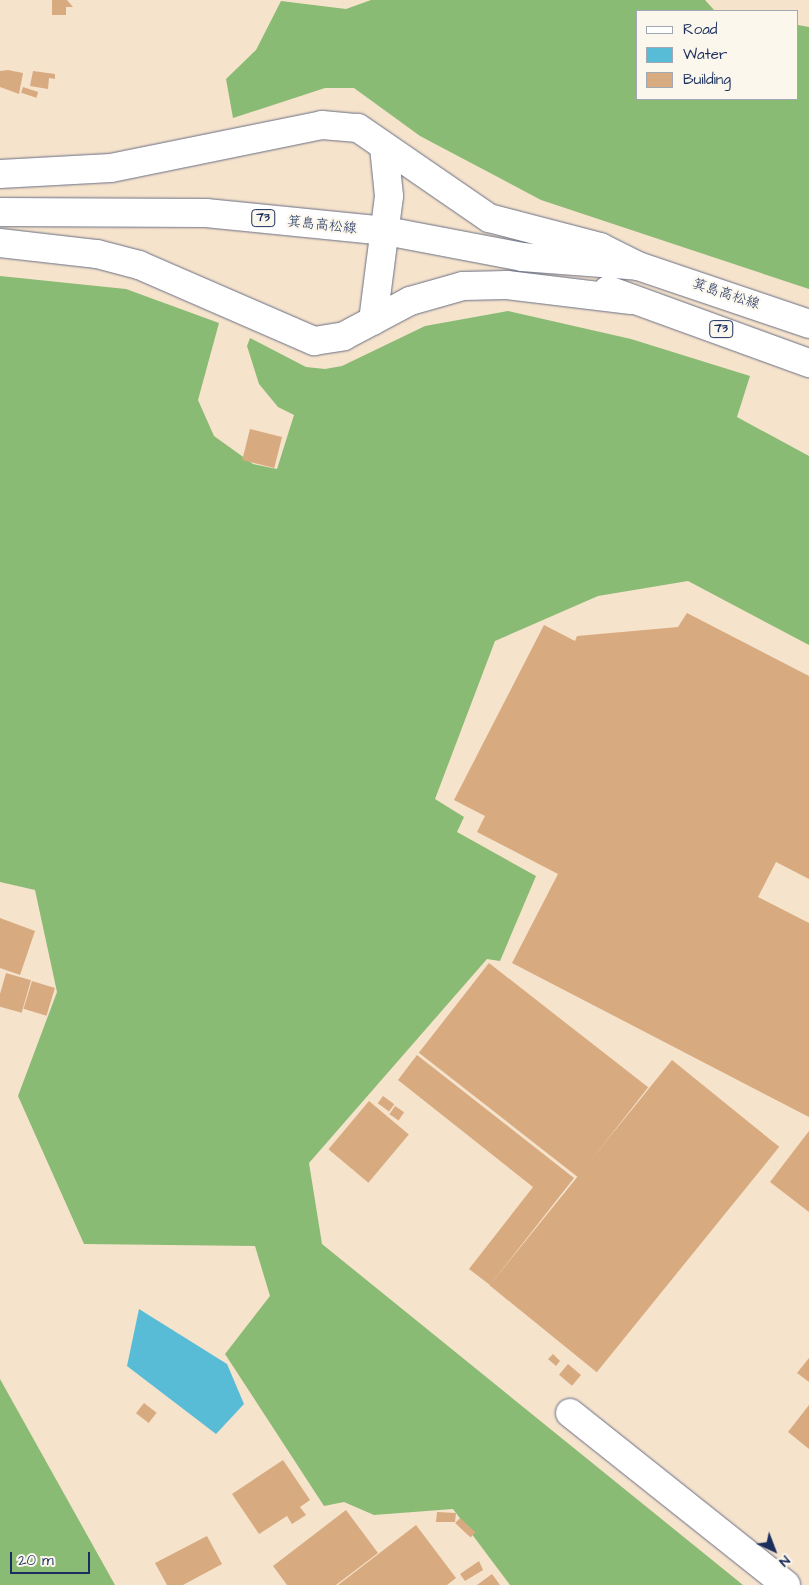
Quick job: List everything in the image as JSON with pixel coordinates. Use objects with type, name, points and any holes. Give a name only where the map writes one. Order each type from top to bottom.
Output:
[{"type":"main road","points":[[0,174],[111,168],[189,156],[322,125],[358,128],[488,218],[600,247],[638,266]]},
{"type":"main road","points":[[373,320],[386,231],[389,168],[384,147]]},
{"type":"main road","name":"箕島高松線","points":[[0,212],[206,212],[386,231],[522,257],[638,266],[809,324]]},
{"type":"main road","points":[[0,244],[98,254],[139,265],[314,341],[344,336],[410,301],[463,286],[508,285],[631,300]]},
{"type":"main road","name":"箕島高松線","points":[[522,257],[631,300],[809,363]]},
{"type":"main road","points":[[570,1413],[786,1585]]},
{"type":"green space","points":[[371,0],[705,0],[714,10],[636,10],[636,100],[799,100],[799,25],[809,27],[809,289],[541,200],[420,136],[354,88],[325,88],[233,118],[226,79],[256,50],[281,1],[346,9]]},
{"type":"green space","points":[[0,276],[126,289],[219,323],[198,400],[214,436],[253,464],[277,469],[294,415],[278,407],[259,384],[247,346],[250,338],[306,367],[325,369],[342,366],[425,326],[508,311],[631,339],[750,376],[737,417],[809,456],[809,645],[688,581],[598,596],[495,641],[435,799],[464,817],[457,832],[536,876],[500,961],[487,959],[309,1163],[322,1244],[743,1585],[510,1585],[453,1509],[374,1515],[344,1502],[324,1506],[225,1354],[270,1296],[255,1246],[84,1244],[18,1096],[57,992],[35,890],[0,882]]},
{"type":"green space","points":[[0,1379],[115,1585],[0,1585]]},
{"type":"water","points":[[139,1309],[227,1364],[244,1404],[216,1434],[127,1366]]},
{"type":"building","points":[[52,0],[67,0],[73,7],[66,7],[66,15],[52,15]]},
{"type":"building","points":[[8,70],[23,73],[19,94],[0,87],[0,71]]},
{"type":"building","points":[[33,71],[55,74],[55,79],[49,78],[48,89],[30,86]]},
{"type":"building","points":[[23,87],[38,92],[36,98],[21,93]]},
{"type":"building","points":[[250,429],[282,437],[274,468],[242,460]]},
{"type":"building","points":[[687,613],[809,676],[809,879],[776,862],[758,897],[809,923],[809,1117],[512,963],[558,874],[477,832],[485,816],[454,800],[544,625],[575,641],[577,636],[678,627]]},
{"type":"building","points":[[0,918],[35,931],[20,975],[0,968]]},
{"type":"building","points":[[489,963],[648,1087],[578,1177],[419,1053]]},
{"type":"building","points":[[6,973],[31,980],[22,1013],[0,1007],[0,994]]},
{"type":"building","points":[[32,981],[55,988],[46,1016],[24,1009]]},
{"type":"building","points":[[417,1055],[574,1178],[490,1285],[469,1269],[533,1187],[398,1080]]},
{"type":"building","points":[[672,1060],[779,1147],[597,1372],[489,1285]]},
{"type":"building","points":[[383,1096],[394,1104],[389,1112],[378,1103]]},
{"type":"building","points":[[369,1101],[409,1134],[368,1183],[329,1149]]},
{"type":"building","points":[[395,1106],[404,1112],[399,1120],[389,1114]]},
{"type":"building","points":[[809,1131],[809,1212],[770,1182]]},
{"type":"building","points":[[553,1354],[560,1361],[556,1366],[548,1359]]},
{"type":"building","points":[[809,1358],[809,1382],[797,1373]]},
{"type":"building","points":[[568,1364],[581,1375],[572,1386],[559,1375]]},
{"type":"building","points":[[144,1403],[157,1413],[149,1423],[136,1413]]},
{"type":"building","points":[[809,1405],[809,1449],[788,1432]]},
{"type":"building","points":[[283,1460],[310,1500],[300,1507],[306,1515],[292,1524],[287,1516],[259,1534],[232,1494]]},
{"type":"building","points":[[346,1510],[378,1553],[336,1585],[287,1585],[273,1566]]},
{"type":"building","points":[[437,1512],[456,1513],[455,1522],[436,1522]]},
{"type":"building","points":[[460,1518],[475,1532],[471,1537],[455,1523]]},
{"type":"building","points":[[416,1525],[456,1578],[447,1585],[338,1585]]},
{"type":"building","points":[[207,1536],[222,1564],[183,1585],[167,1585],[155,1563]]},
{"type":"building","points":[[479,1561],[483,1570],[465,1581],[460,1574]]},
{"type":"building","points":[[492,1574],[500,1585],[477,1585]]}]
